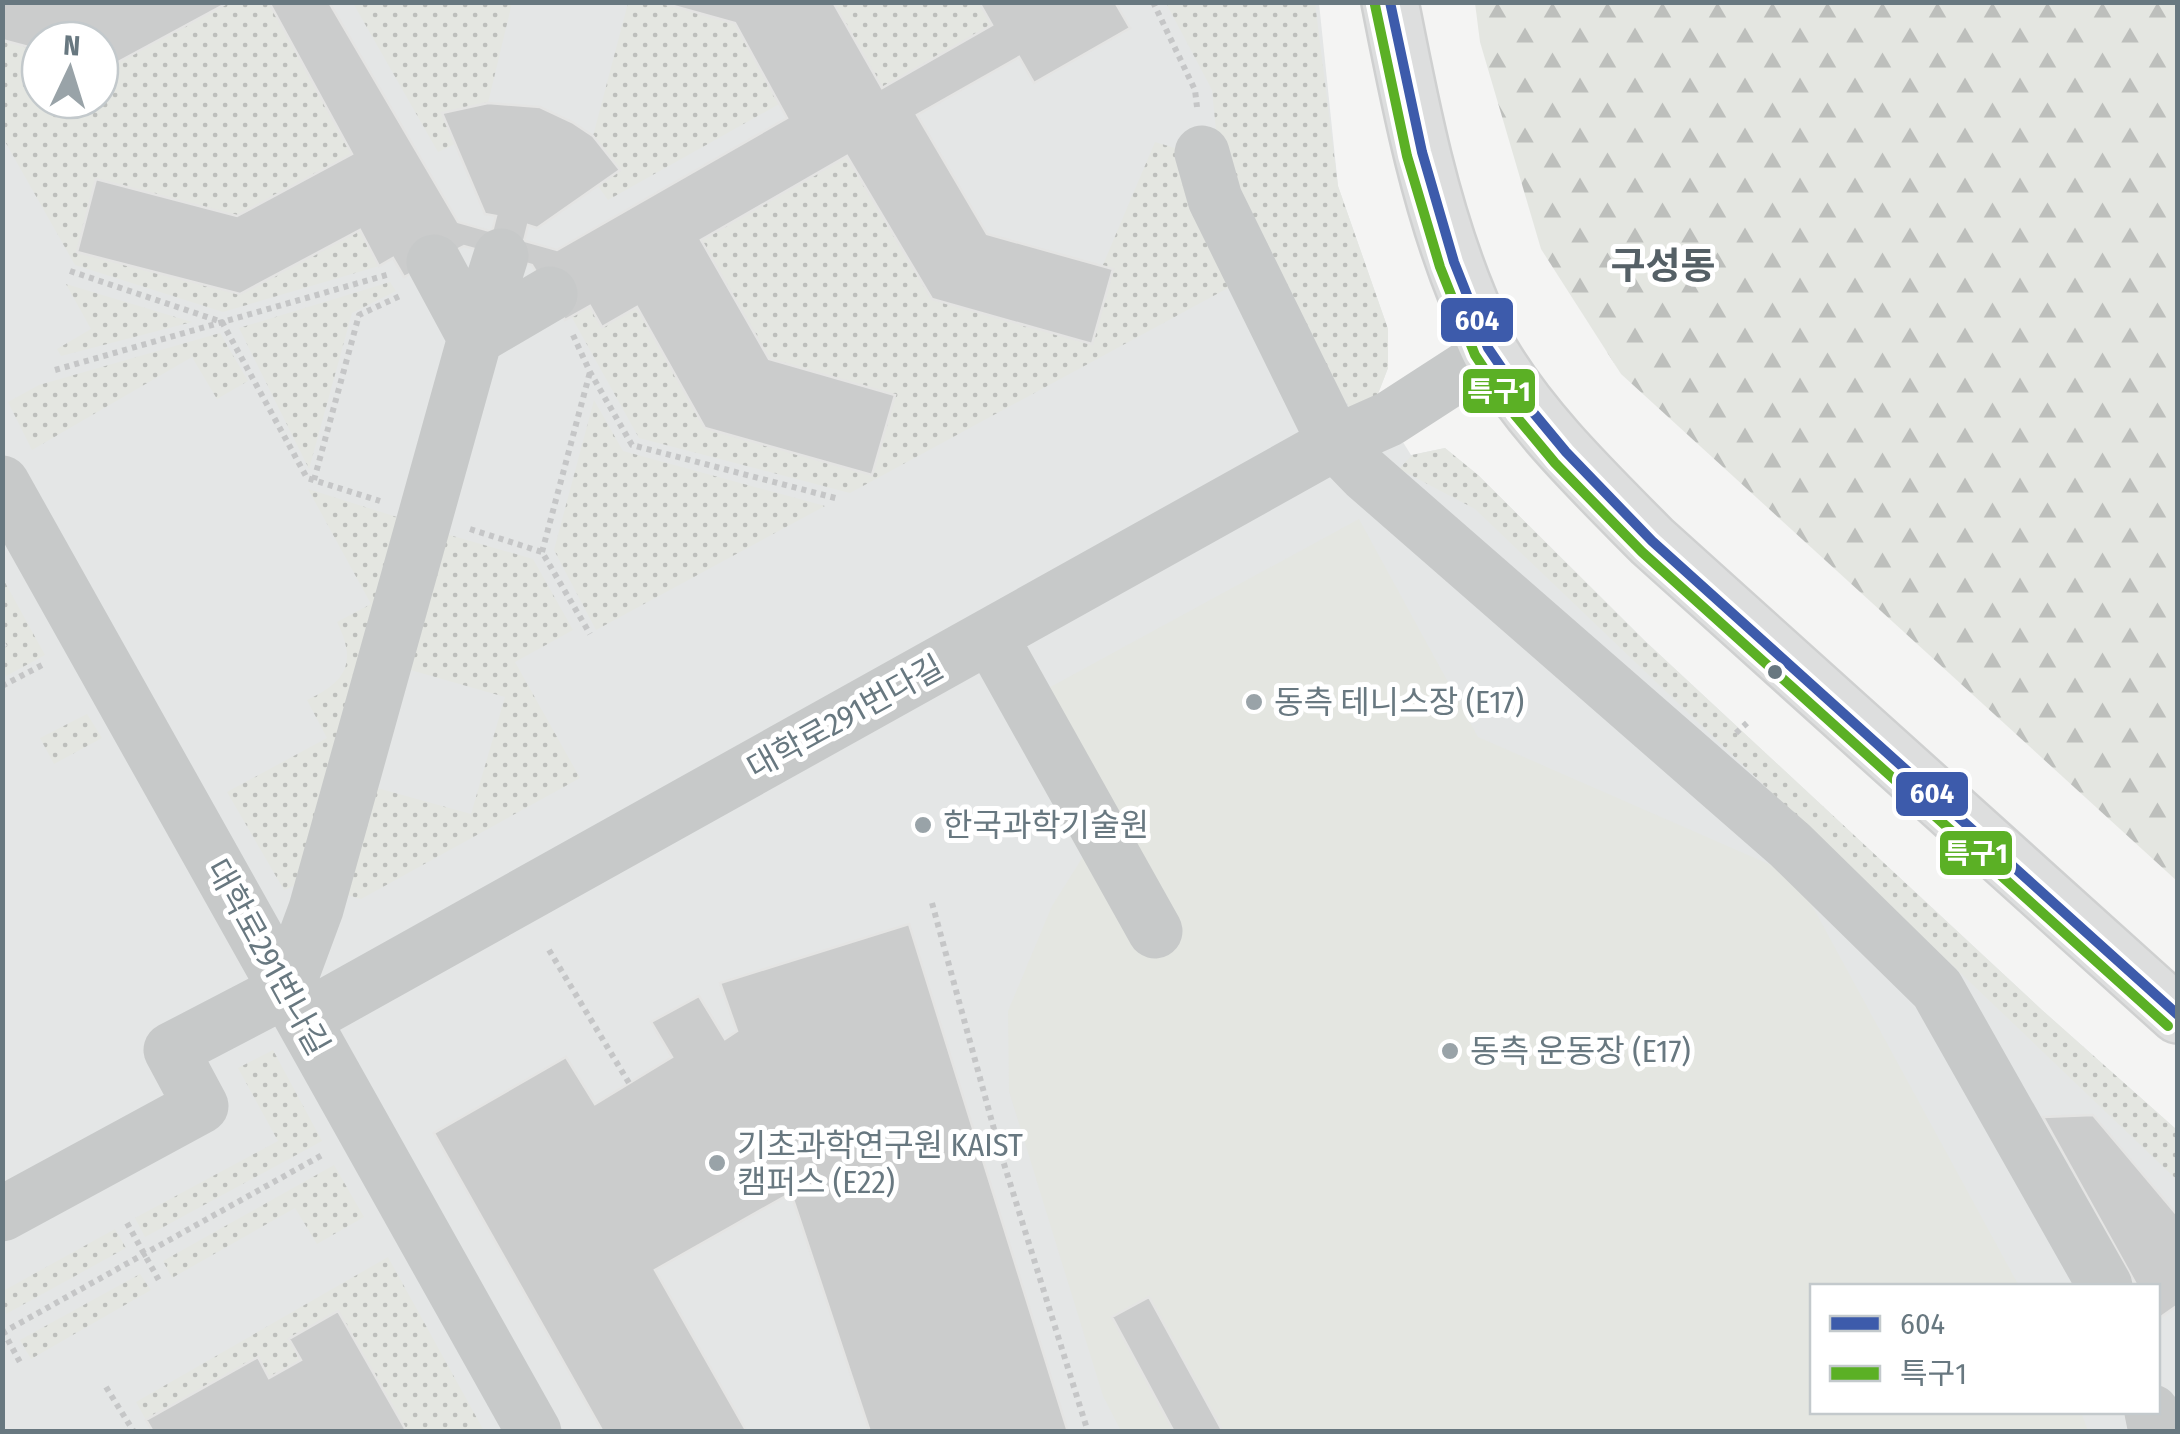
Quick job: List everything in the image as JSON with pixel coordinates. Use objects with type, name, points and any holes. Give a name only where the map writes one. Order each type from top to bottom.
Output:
[{"type":"main road","points":[[1390,2],[1422,165],[1460,278],[1492,354],[1577,466],[1652,541],[2178,1016]]},
{"type":"street","points":[[1202,152],[1215,199],[1335,444],[1790,846],[1938,989],[2104,1284]]},
{"type":"street","points":[[294,1004],[316,909],[475,338],[502,256]]},
{"type":"street","points":[[434,262],[475,338]]},
{"type":"street","points":[[475,338],[559,309]]},
{"type":"street","name":"대학로291번다길","points":[[2,1214],[201,1106],[171,1050],[294,1004],[990,636],[1335,444],[1389,419],[1492,354]]},
{"type":"street","name":"대학로291번나길","points":[[2,483],[534,1432]]},
{"type":"street","points":[[990,636],[1155,931]]},
{"type":"path","points":[[1153,2],[1195,90],[1202,152]]},
{"type":"path","points":[[70,271],[222,322],[307,478],[386,503]]},
{"type":"path","points":[[54,370],[394,272],[407,292],[360,315],[314,480]]},
{"type":"path","points":[[559,309],[632,445],[839,499]]},
{"type":"path","points":[[542,552],[590,372]]},
{"type":"path","points":[[468,528],[542,552],[590,634]]},
{"type":"path","points":[[2,686],[50,662]]},
{"type":"path","points":[[932,903],[1000,1151],[1088,1432]]},
{"type":"path","points":[[549,950],[629,1083]]},
{"type":"path","points":[[21,1364],[3,1332],[339,1146]]},
{"type":"path","points":[[127,1223],[161,1284]]},
{"type":"path","points":[[106,1388],[134,1432]]},
{"type":"shaded area","name":"한국과학기술원","points":[[3,3],[1319,3],[1338,186],[1388,329],[1388,368],[1376,399],[1411,455],[1445,448],[1478,475],[1645,641],[2042,1010],[2177,1130],[2177,1431],[3,1432]]},
{"type":"green space","points":[[229,3],[269,3],[352,154],[237,216],[96,179],[77,251],[240,294],[360,230],[379,266],[223,312],[75,265],[3,138],[2,40],[20,45],[20,120],[120,120],[120,61]]},
{"type":"green space","points":[[353,3],[512,3],[488,103],[442,114],[455,144],[438,152]]},
{"type":"green space","points":[[628,3],[659,3],[735,23],[781,103],[608,200],[598,186],[620,170],[593,136]]},
{"type":"green space","points":[[833,3],[979,3],[992,25],[882,88]]},
{"type":"green space","points":[[1166,3],[1315,3],[1338,186],[1388,329],[1388,368],[1376,399],[1350,409],[1270,268],[1218,150],[1212,90]]},
{"type":"green space","points":[[1475,3],[2177,3],[2177,881],[1621,374],[1541,249],[1480,42]]},
{"type":"green space","points":[[1155,142],[1192,153],[1239,282],[850,493],[639,438],[571,316],[590,306],[603,327],[637,307],[705,428],[871,475],[769,359],[701,240],[847,156],[932,299],[1102,267]]},
{"type":"green space","points":[[390,282],[396,291],[352,313],[309,469],[239,328]]},
{"type":"green space","points":[[66,284],[192,322],[61,356],[57,349],[91,329]]},
{"type":"green space","points":[[220,333],[248,381],[217,399],[192,357],[32,450],[8,402],[39,385]]},
{"type":"green space","points":[[594,400],[623,451],[825,506],[596,630],[554,550]]},
{"type":"green space","points":[[1445,448],[1478,475],[1645,641],[2042,1010],[2177,1130],[2177,1180],[1475,509],[1399,469],[1412,455]]},
{"type":"green space","points":[[308,489],[400,518],[298,884],[284,890],[227,792],[327,738],[307,700],[331,686],[344,670],[347,649],[337,622],[371,604]]},
{"type":"green space","name":"동측 운동장 (E17)","points":[[1359,519],[1478,737],[1796,876],[2018,1284],[1810,1284],[1810,1414],[2082,1414],[2088,1431],[1121,1431],[1103,1396],[1009,1091],[1008,1011],[1052,906],[1084,855],[1043,691]]},
{"type":"green space","points":[[446,534],[533,559],[573,630],[515,662],[580,778],[361,899],[339,893],[370,786],[471,814],[505,697],[407,669]]},
{"type":"green space","points":[[2,577],[45,655],[6,676],[3,670],[3,648],[7,646],[3,638]]},
{"type":"green space","points":[[87,714],[102,738],[54,764],[40,738]]},
{"type":"green space","points":[[273,1050],[322,1141],[145,1237],[135,1218],[278,1141],[238,1068]]},
{"type":"green space","points":[[334,1165],[364,1217],[317,1244],[295,1208],[172,1278],[163,1261]]},
{"type":"green space","points":[[115,1229],[126,1248],[6,1314],[3,1291]]},
{"type":"green space","points":[[388,1257],[484,1431],[407,1431],[338,1311],[289,1339],[301,1360],[269,1378],[257,1357],[146,1420],[136,1402]]},
{"type":"green space","points":[[140,1274],[151,1290],[31,1359],[20,1340]]},
{"type":"building","points":[[2,2],[229,2],[120,61],[120,20],[20,20],[20,45],[2,40]]},
{"type":"building","points":[[269,2],[329,2],[458,222],[557,250],[787,118],[735,23],[659,2],[833,2],[882,88],[992,25],[979,2],[1115,2],[1130,28],[1034,83],[1019,57],[917,115],[987,234],[1113,269],[1092,344],[932,299],[847,156],[701,240],[769,359],[895,395],[872,475],[705,428],[637,307],[602,327],[590,306],[565,320],[532,265],[464,246],[404,277],[393,258],[379,266],[360,230],[240,294],[77,252],[96,179],[237,216],[352,154]]},
{"type":"building","points":[[488,103],[540,107],[572,122],[593,136],[620,170],[537,228],[528,225],[524,241],[492,232],[496,216],[485,214],[442,113]]},
{"type":"building","name":"기초과학연구원 KAIST 캠퍼스 (E22)","points":[[909,924],[1068,1432],[870,1432],[791,1193],[655,1270],[747,1432],[603,1432],[434,1133],[566,1057],[595,1104],[672,1057],[651,1022],[699,996],[725,1039],[737,1031],[720,983]]},
{"type":"building","points":[[2093,1115],[2178,1216],[2178,1305],[2160,1318],[2160,1284],[2136,1284],[2043,1117]]},
{"type":"building","points":[[1149,1297],[1223,1432],[1174,1432],[1112,1317]]},
{"type":"building","points":[[338,1311],[407,1432],[153,1432],[146,1420],[258,1357],[269,1378],[301,1360],[289,1339]]},
{"type":"transit line","name":"604","points":[[1390,2],[1422,152],[1454,262],[1488,348],[1527,405],[1566,452],[1652,541],[2178,1015]]},
{"type":"transit line","name":"특구1","points":[[1375,5],[1407,156],[1440,267],[1475,355],[1515,415],[1555,463],[1642,552],[2168,1026]]},
{"type":"place","name":"동측 테니스장 (E17)","points":[[1254,702]]},
{"type":"place","name":"한국과학기술원","points":[[923,825]]},
{"type":"place","name":"동측 운동장 (E17)","points":[[1450,1051]]},
{"type":"place","name":"기초과학연구원 KAIST 캠퍼스 (E22)","points":[[717,1163]]},
{"type":"district","name":"구성동","points":[[1663,266]]}]
